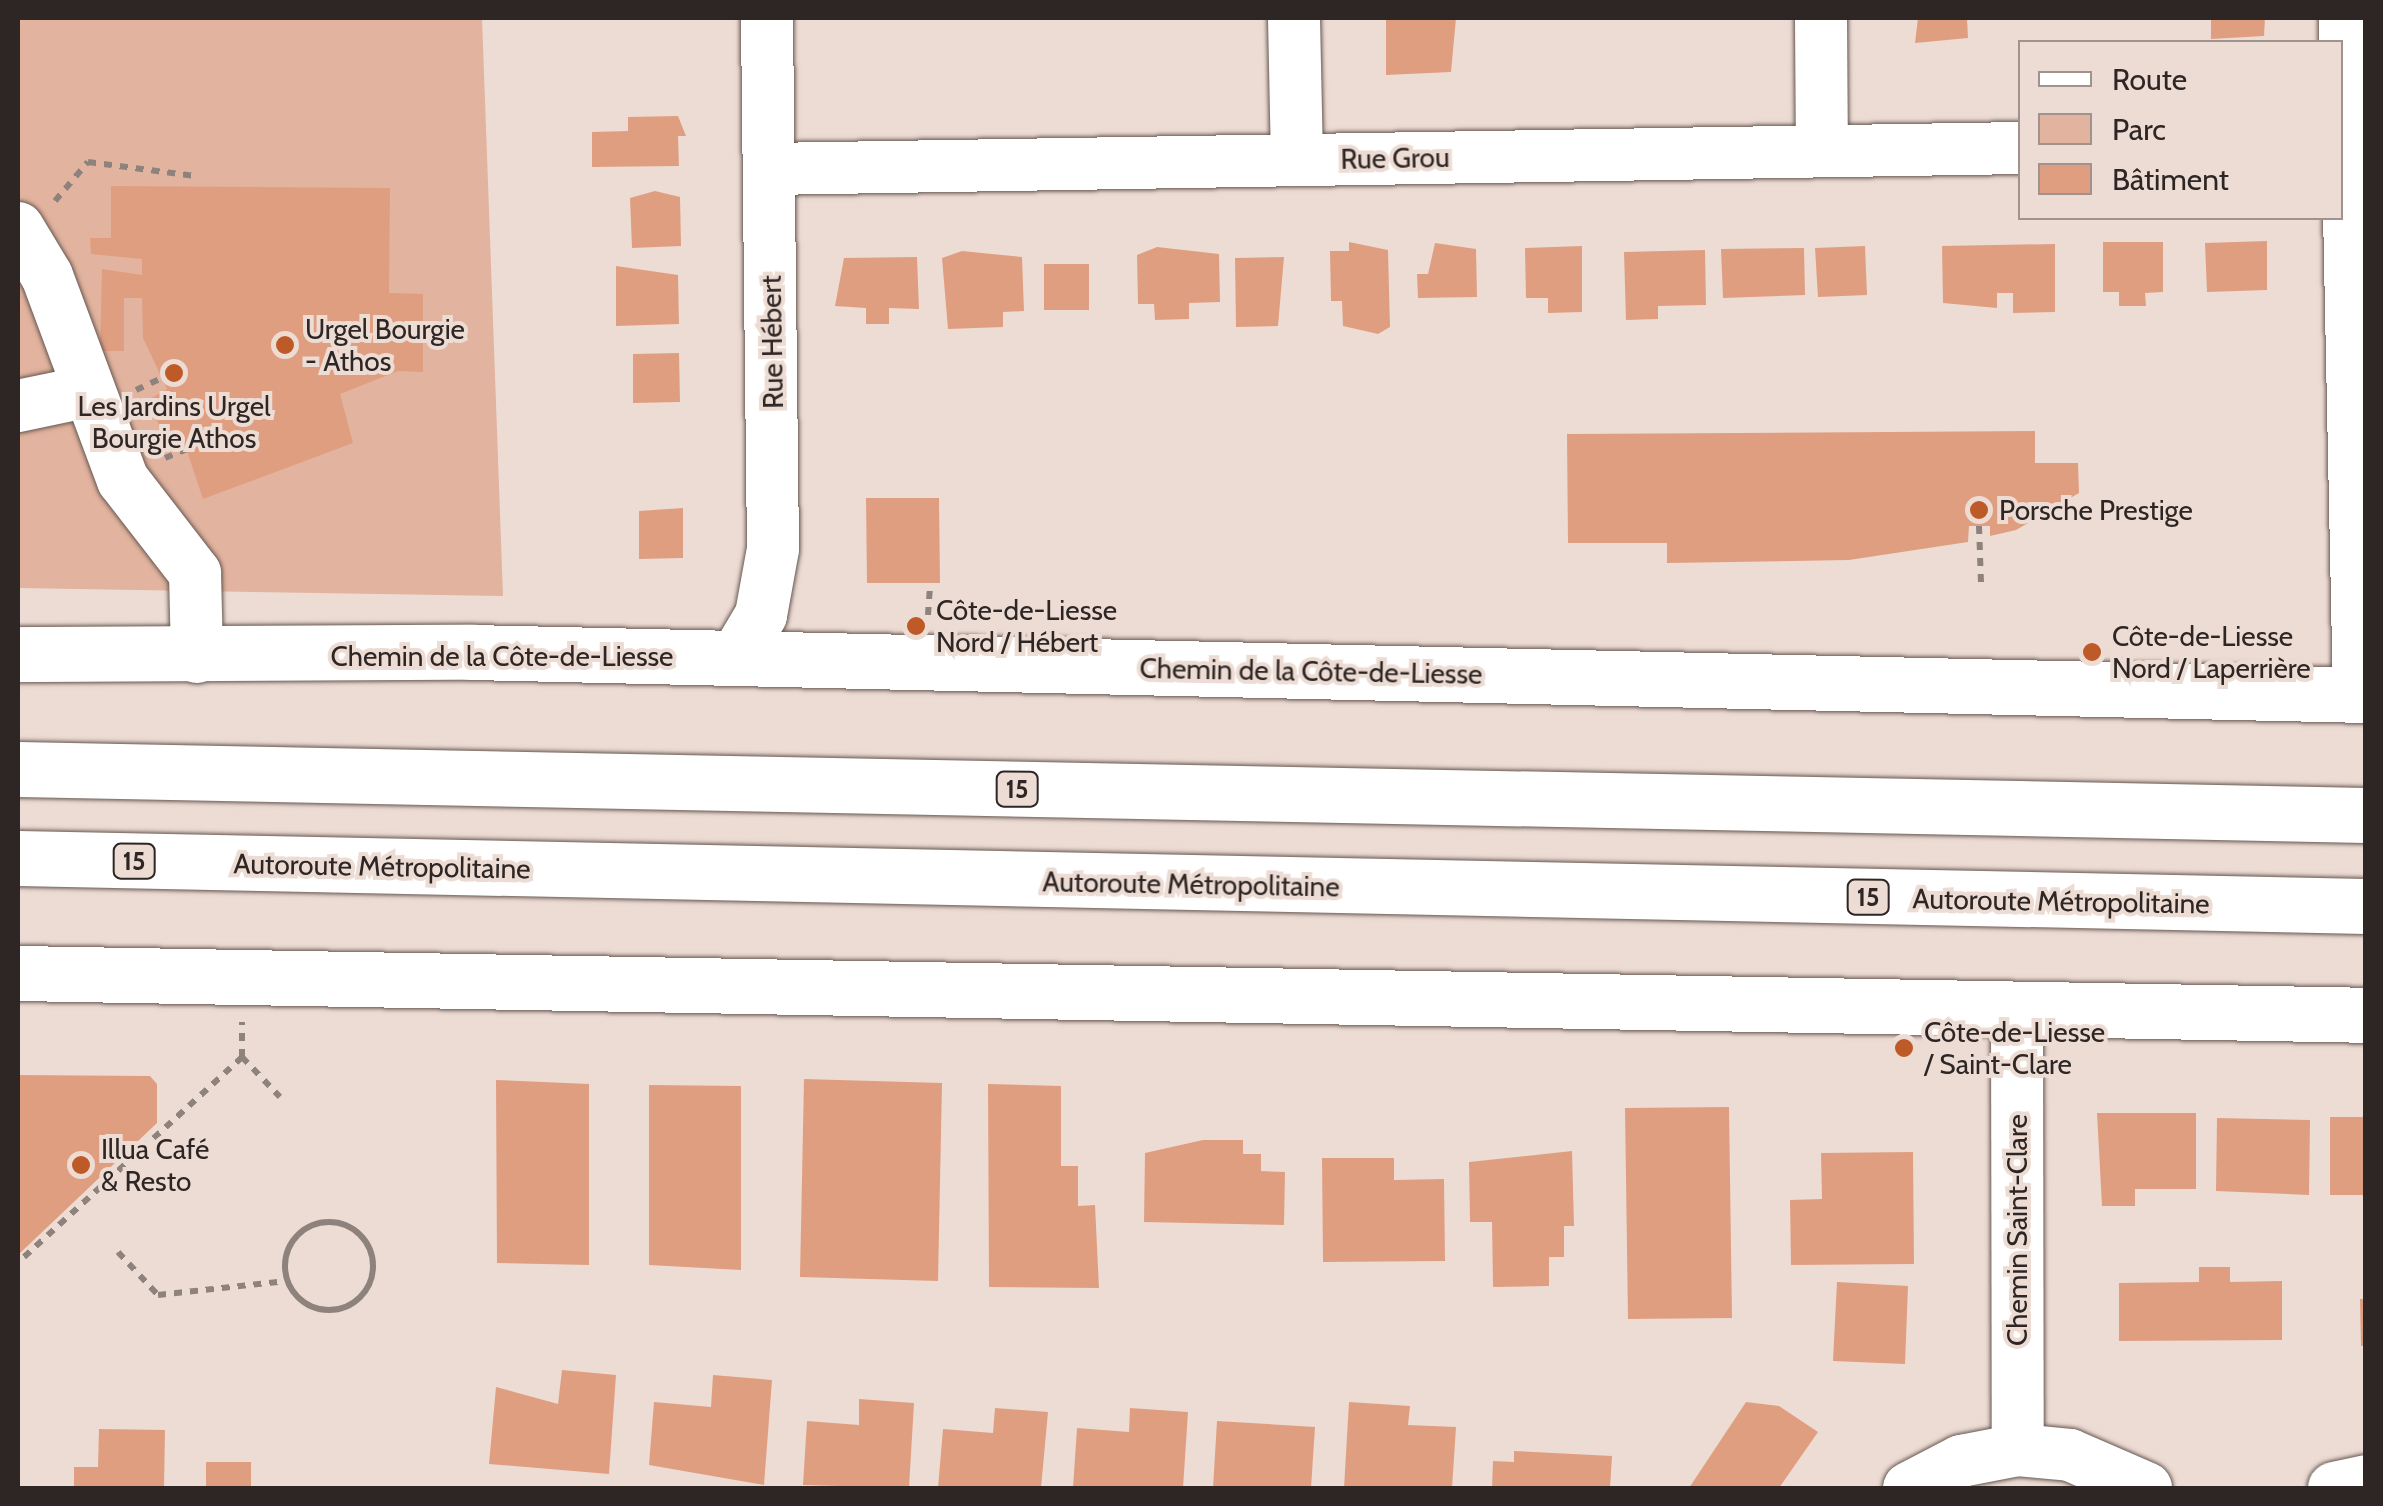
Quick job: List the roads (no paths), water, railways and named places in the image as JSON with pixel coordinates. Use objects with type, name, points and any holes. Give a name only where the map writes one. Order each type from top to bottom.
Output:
[{"type":"main road","name":"Chemin de la Côte-de-Liesse","points":[[18,654],[736,658],[2362,695]]},
{"type":"main road","name":"15","points":[[18,769],[2366,815]]},
{"type":"main road","name":"Autoroute Métropolitaine","points":[[18,858],[2366,906]]},
{"type":"main road","points":[[18,973],[2366,1015]]},
{"type":"street","name":"Rue Hébert","points":[[736,658],[762,615],[773,550],[767,18]]},
{"type":"street","points":[[1294,18],[1297,160]]},
{"type":"street","points":[[1820,18],[1822,152]]},
{"type":"street","points":[[2346,18],[2362,695]]},
{"type":"street","name":"Rue Grou","points":[[770,169],[2018,148]]},
{"type":"street","points":[[33,220],[85,392],[130,492],[194,573],[197,657]]},
{"type":"street","points":[[18,406],[85,392]]},
{"type":"street","name":"Chemin Saint-Clare","points":[[2017,1011],[2018,1450]]},
{"type":"street","points":[[1909,1488],[1961,1461],[2018,1450],[2070,1455],[2146,1488]]},
{"type":"street","points":[[2334,1488],[2366,1480]]},
{"type":"place","name":"Urgel Bourgie - Athos","points":[[285,345]]},
{"type":"place","name":"Les Jardins Urgel Bourgie Athos","points":[[174,373]]},
{"type":"place","name":"Porsche Prestige","points":[[1979,510]]},
{"type":"place","name":"Côte-de-Liesse Nord / Hébert","points":[[916,626]]},
{"type":"place","name":"Côte-de-Liesse Nord / Laperrière","points":[[2092,652]]},
{"type":"place","name":"Côte-de-Liesse / Saint-Clare","points":[[1904,1048]]},
{"type":"place","name":"Illua Café & Resto","points":[[81,1165]]}]
